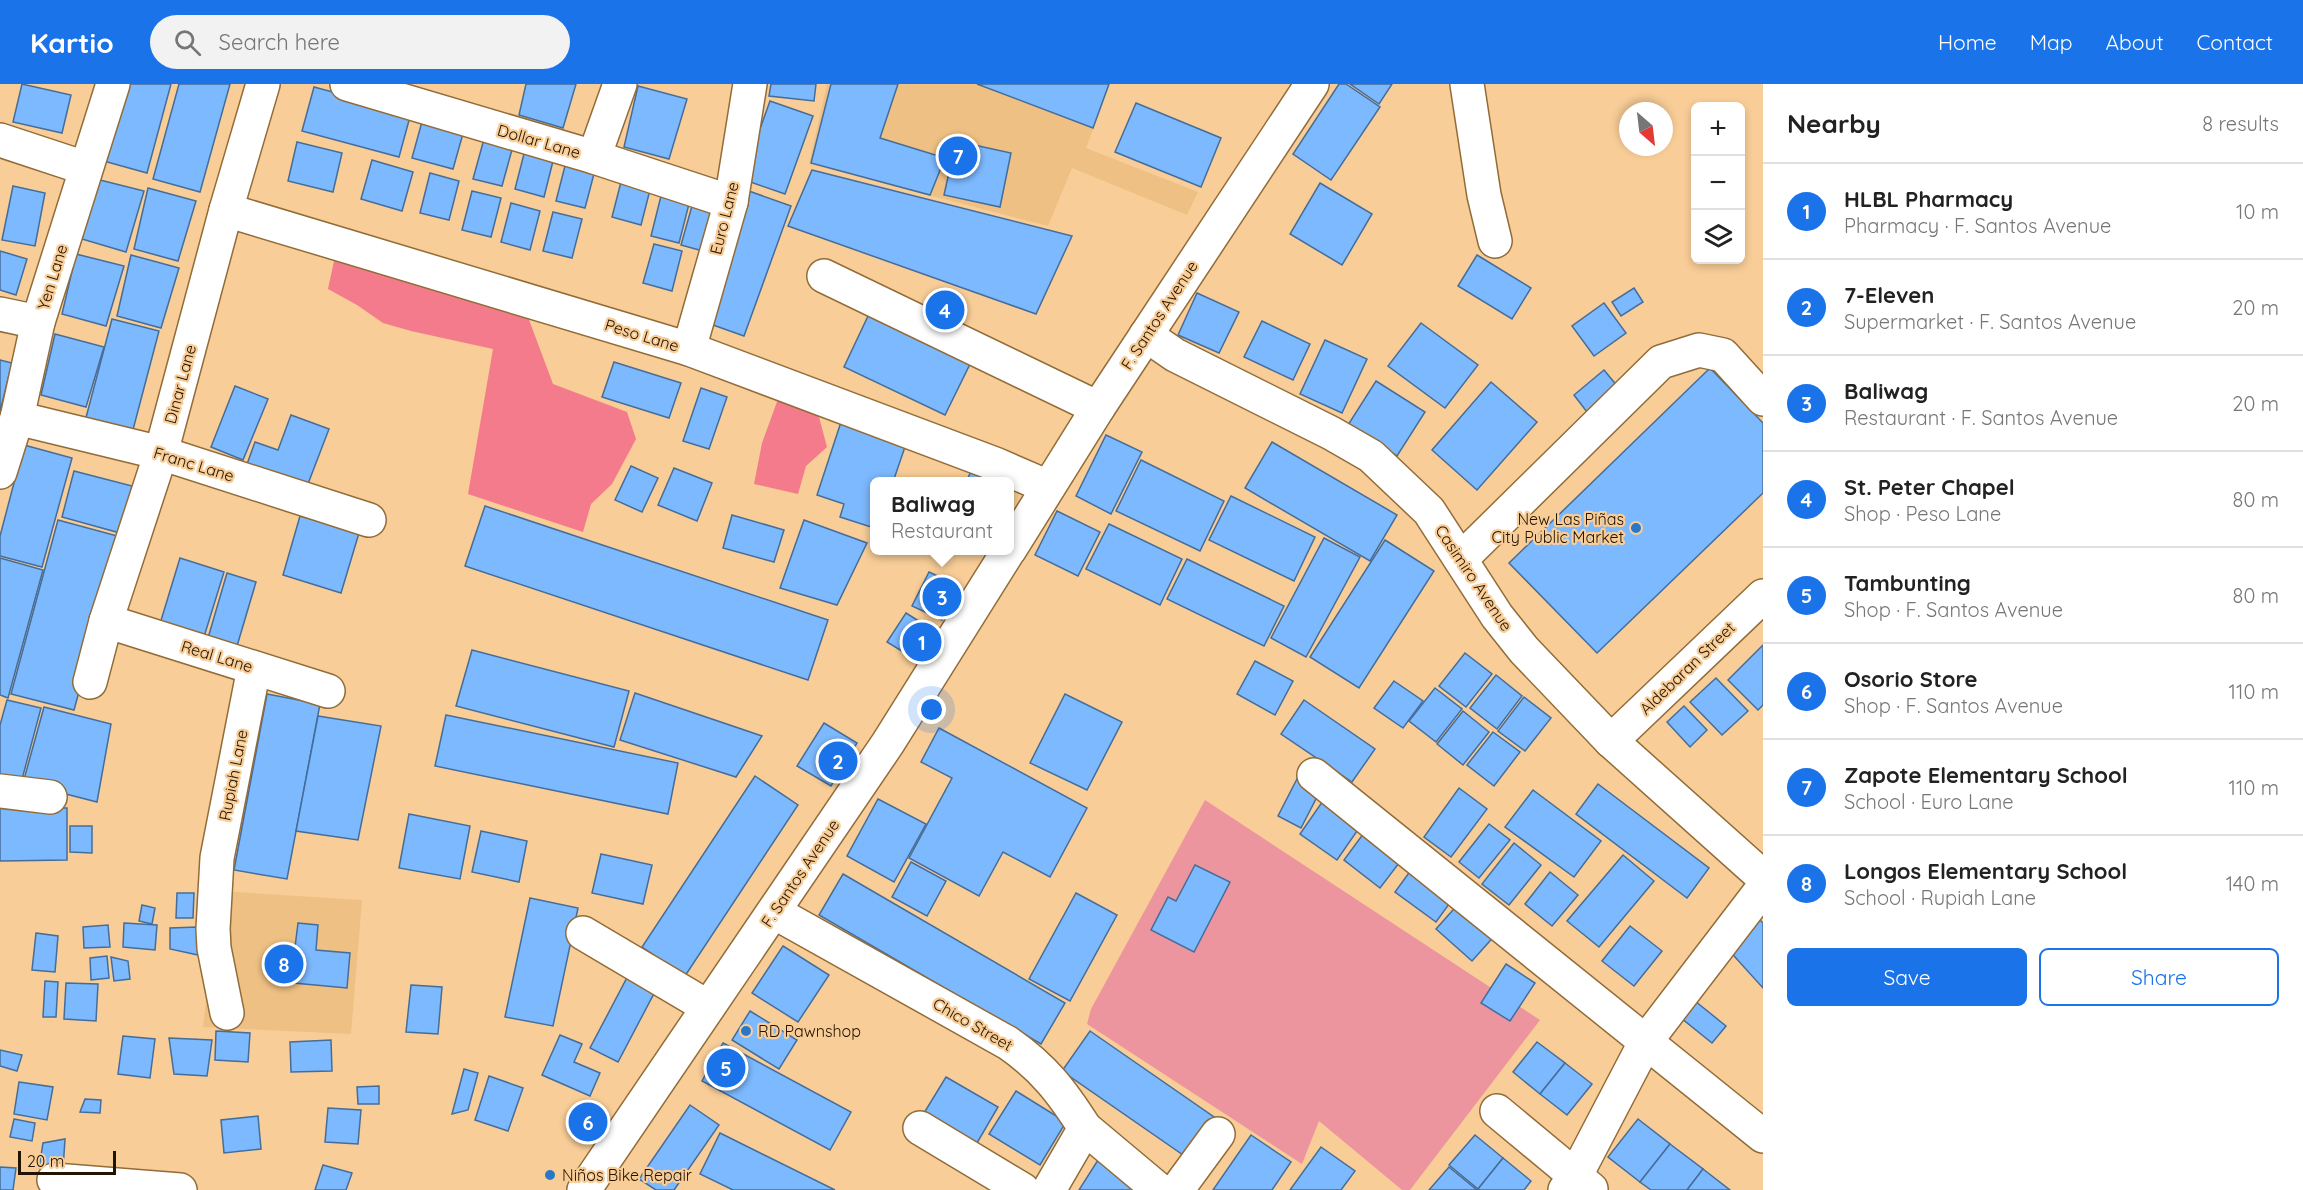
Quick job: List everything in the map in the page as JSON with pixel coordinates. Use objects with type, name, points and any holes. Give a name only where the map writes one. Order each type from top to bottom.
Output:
[{"type":"street","name":"Yen Lane","points":[[1,465],[17,418],[38,322],[113,84]]},
{"type":"street","name":"Dinar Lane","points":[[90,682],[106,621],[161,453],[226,210],[263,84]]},
{"type":"street","name":"Dollar Lane","points":[[347,84],[594,157],[730,202]]},
{"type":"street","points":[[594,157],[620,84]]},
{"type":"street","name":"Euro Lane","points":[[688,349],[730,202],[750,84]]},
{"type":"street","name":"F. Santos Avenue","points":[[1014,542],[1098,408],[1312,84]]},
{"type":"street","points":[[1467,84],[1484,195],[1495,241]]},
{"type":"street","points":[[0,140],[85,168]]},
{"type":"street","name":"Peso Lane","points":[[226,210],[688,349],[995,464],[1048,487]]},
{"type":"street","points":[[824,276],[1098,408]]},
{"type":"street","points":[[0,314],[38,322]]},
{"type":"street","name":"Casimiro Avenue","points":[[1146,335],[1174,355],[1331,433],[1371,456],[1429,511],[1497,615],[1524,650],[1611,741],[1763,877]]},
{"type":"street","points":[[1461,559],[1661,362],[1699,350],[1723,355],[1763,399]]},
{"type":"street","name":"Franc Lane","points":[[17,418],[161,453],[369,520]]},
{"type":"street","name":"F. Santos Avenue","points":[[584,1190],[888,743],[1006,555]]},
{"type":"street","name":"Aldebaran Street","points":[[1611,741],[1763,596]]},
{"type":"street","name":"Real Lane","points":[[106,621],[328,691]]},
{"type":"street","name":"Rupiah Lane","points":[[227,1013],[214,948],[215,882],[217,858],[254,668]]},
{"type":"street","points":[[1314,775],[1763,1136]]},
{"type":"street","points":[[0,791],[50,797]]},
{"type":"street","points":[[1497,1111],[1578,1185],[1646,1041],[1763,888]]},
{"type":"street","name":"Chico Street","points":[[774,912],[1008,1043],[1033,1060],[1062,1093],[1085,1128],[1159,1190]]},
{"type":"street","points":[[583,933],[708,1006]]},
{"type":"street","points":[[920,1128],[1023,1190]]},
{"type":"street","points":[[1049,1190],[1085,1128]]},
{"type":"street","points":[[1178,1190],[1218,1134]]},
{"type":"street","points":[[54,1180],[180,1190]]},
{"type":"shaded area","points":[[827,84],[1110,84],[1086,148],[1198,192],[1187,215],[1072,168],[1048,226],[809,164]]},
{"type":"shaded area","points":[[336,252],[525,309],[553,384],[627,412],[636,439],[612,484],[591,504],[583,532],[468,494],[493,349],[383,323],[328,289]]},
{"type":"shaded area","points":[[778,399],[816,406],[827,447],[806,466],[798,494],[754,484],[762,443]]},
{"type":"shaded area","points":[[1205,800],[1540,1020],[1410,1190],[1402,1190],[1319,1121],[1302,1164],[1087,1024],[1091,1009]]},
{"type":"shaded area","points":[[219,891],[362,900],[351,1034],[203,1027]]},
{"type":"building","points":[[22,84],[71,95],[62,133],[13,122]]},
{"type":"building","points":[[120,84],[171,84],[147,173],[100,160]]},
{"type":"building","points":[[179,84],[230,84],[200,192],[153,179]]},
{"type":"building","points":[[526,84],[576,84],[563,128],[519,115]]},
{"type":"building","points":[[771,84],[816,84],[814,101],[769,96]]},
{"type":"building","points":[[831,84],[898,84],[880,138],[945,158],[930,195],[811,163]]},
{"type":"building","points":[[977,84],[1109,84],[1093,128]]},
{"type":"building","points":[[1339,84],[1346,84],[1380,107],[1331,180],[1293,154]]},
{"type":"building","points":[[1350,84],[1392,84],[1379,104]]},
{"type":"building","points":[[638,86],[687,99],[669,159],[624,147]]},
{"type":"building","points":[[314,87],[411,113],[399,157],[302,131]]},
{"type":"building","points":[[770,101],[813,116],[785,194],[742,179]]},
{"type":"building","points":[[1136,103],[1221,138],[1201,187],[1115,152]]},
{"type":"building","points":[[423,118],[464,130],[453,169],[412,158]]},
{"type":"building","points":[[484,139],[513,146],[502,186],[473,179]]},
{"type":"building","points":[[956,141],[1011,153],[1000,207],[944,195]]},
{"type":"building","points":[[297,142],[342,153],[333,192],[288,181]]},
{"type":"building","points":[[525,150],[554,157],[544,197],[515,189]]},
{"type":"building","points":[[372,160],[413,172],[402,211],[361,199]]},
{"type":"building","points":[[566,162],[595,170],[585,208],[556,201]]},
{"type":"building","points":[[812,170],[1072,236],[1036,314],[788,226]]},
{"type":"building","points":[[430,173],[459,181],[449,220],[420,213]]},
{"type":"building","points":[[622,178],[651,186],[641,225],[612,217]]},
{"type":"building","points":[[96,179],[144,191],[126,252],[82,239]]},
{"type":"building","points":[[1320,183],[1372,214],[1342,265],[1290,234]]},
{"type":"building","points":[[13,186],[45,193],[35,246],[2,240]]},
{"type":"building","points":[[148,188],[196,201],[178,261],[134,249]]},
{"type":"building","points":[[746,190],[791,206],[744,336],[699,320]]},
{"type":"building","points":[[472,191],[501,198],[491,237],[462,230]]},
{"type":"building","points":[[661,196],[689,204],[679,243],[651,236]]},
{"type":"building","points":[[511,203],[540,211],[530,250],[501,242]]},
{"type":"building","points":[[692,206],[720,213],[710,253],[681,245]]},
{"type":"building","points":[[553,212],[582,219],[572,258],[543,251]]},
{"type":"building","points":[[654,244],[682,251],[672,291],[643,283]]},
{"type":"building","points":[[0,251],[27,259],[16,295],[0,290]]},
{"type":"building","points":[[76,254],[124,266],[106,326],[62,314]]},
{"type":"building","points":[[131,255],[179,268],[161,328],[117,316]]},
{"type":"building","points":[[1477,255],[1531,288],[1512,319],[1458,286]]},
{"type":"building","points":[[1634,288],[1643,302],[1621,316],[1612,302]]},
{"type":"building","points":[[1197,293],[1239,312],[1219,353],[1178,335]]},
{"type":"building","points":[[1604,303],[1626,333],[1594,356],[1572,326]]},
{"type":"building","points":[[869,314],[971,362],[945,415],[844,367]]},
{"type":"building","points":[[112,319],[159,331],[130,441],[83,429]]},
{"type":"building","points":[[1262,321],[1310,344],[1293,380],[1244,357]]},
{"type":"building","points":[[1421,323],[1478,365],[1445,408],[1388,366]]},
{"type":"building","points":[[55,334],[104,347],[86,407],[41,395]]},
{"type":"building","points":[[1325,340],[1367,359],[1342,413],[1300,394]]},
{"type":"building","points":[[0,360],[12,363],[0,412]]},
{"type":"building","points":[[614,362],[681,383],[669,418],[602,397]]},
{"type":"building","name":"New Las Piñas City Public Market","points":[[1710,368],[1763,423],[1763,493],[1597,653],[1509,563]]},
{"type":"building","points":[[1604,370],[1618,387],[1587,412],[1574,395]]},
{"type":"building","points":[[1376,381],[1425,412],[1397,456],[1348,425]]},
{"type":"building","points":[[1491,382],[1537,422],[1477,490],[1432,450]]},
{"type":"building","points":[[235,386],[268,399],[243,460],[211,447]]},
{"type":"building","points":[[701,388],[727,397],[709,449],[683,441]]},
{"type":"building","points":[[291,415],[329,429],[306,489],[246,467],[255,442],[278,450]]},
{"type":"building","points":[[842,419],[907,441],[895,477],[870,477],[870,527],[840,517],[844,504],[817,495]]},
{"type":"building","points":[[1106,435],[1142,452],[1111,514],[1076,496]]},
{"type":"building","points":[[1272,442],[1397,515],[1370,561],[1245,488]]},
{"type":"building","points":[[24,445],[72,458],[42,567],[0,556],[0,536]]},
{"type":"building","points":[[1141,460],[1224,501],[1200,551],[1116,511]]},
{"type":"building","points":[[974,465],[998,477],[968,477]]},
{"type":"building","points":[[631,466],[658,478],[642,512],[615,500]]},
{"type":"building","points":[[674,468],[712,483],[697,521],[658,505]]},
{"type":"building","points":[[74,471],[132,486],[120,533],[62,517]]},
{"type":"building","points":[[1231,496],[1315,537],[1294,581],[1209,540]]},
{"type":"building","points":[[485,506],[828,620],[808,680],[465,566]]},
{"type":"building","points":[[1057,511],[1100,532],[1078,576],[1035,555]]},
{"type":"building","points":[[732,515],[784,530],[774,562],[723,548]]},
{"type":"building","points":[[300,516],[359,533],[341,593],[283,575]]},
{"type":"building","points":[[58,520],[121,537],[74,710],[11,694]]},
{"type":"building","points":[[804,520],[867,543],[837,605],[780,588]]},
{"type":"building","points":[[1109,524],[1182,559],[1160,605],[1086,569]]},
{"type":"building","points":[[1324,538],[1360,557],[1306,657],[1271,638]]},
{"type":"building","points":[[1385,540],[1434,571],[1359,688],[1310,657]]},
{"type":"building","points":[[0,558],[43,570],[8,698],[0,695]]},
{"type":"building","points":[[180,558],[224,572],[203,640],[159,627]]},
{"type":"building","points":[[1187,559],[1284,606],[1264,646],[1167,599]]},
{"type":"building","points":[[929,572],[959,586],[942,620],[912,606]]},
{"type":"building","points":[[227,573],[256,582],[237,646],[208,638]]},
{"type":"building","points":[[906,613],[936,632],[918,661],[887,642]]},
{"type":"building","points":[[1763,645],[1763,705],[1758,710],[1728,680]]},
{"type":"building","points":[[472,650],[629,691],[614,747],[456,706]]},
{"type":"building","points":[[1465,653],[1492,674],[1466,707],[1439,686]]},
{"type":"building","points":[[1255,661],[1293,681],[1275,715],[1237,694]]},
{"type":"building","points":[[1496,675],[1522,696],[1497,729],[1470,708]]},
{"type":"building","points":[[1716,678],[1748,711],[1722,735],[1690,702]]},
{"type":"building","points":[[1394,681],[1423,701],[1403,728],[1374,708]]},
{"type":"building","points":[[1435,688],[1462,709],[1436,742],[1409,721]]},
{"type":"building","points":[[635,693],[762,736],[736,777],[620,740]]},
{"type":"building","points":[[267,694],[320,704],[287,879],[234,870]]},
{"type":"building","points":[[1065,694],[1122,722],[1087,790],[1030,763]]},
{"type":"building","points":[[1524,697],[1551,718],[1525,751],[1498,731]]},
{"type":"building","points":[[7,700],[41,708],[21,783],[0,777],[0,725]]},
{"type":"building","points":[[1304,700],[1375,749],[1352,782],[1281,734]]},
{"type":"building","points":[[1684,706],[1707,730],[1690,747],[1667,722]]},
{"type":"building","points":[[44,707],[111,724],[97,802],[23,783]]},
{"type":"building","points":[[1463,711],[1489,732],[1463,765],[1437,744]]},
{"type":"building","points":[[446,715],[678,763],[668,814],[435,766]]},
{"type":"building","points":[[318,716],[381,726],[358,840],[296,831]]},
{"type":"building","points":[[824,723],[857,743],[831,786],[797,766]]},
{"type":"building","points":[[939,728],[1087,808],[1050,877],[1003,852],[979,896],[909,858],[952,778],[921,762]]},
{"type":"building","points":[[1493,732],[1520,752],[1494,786],[1467,765]]},
{"type":"building","points":[[755,776],[798,805],[685,976],[642,947]]},
{"type":"building","points":[[1297,779],[1320,791],[1301,828],[1278,816]]},
{"type":"building","points":[[1598,784],[1709,868],[1687,898],[1576,814]]},
{"type":"building","points":[[1459,788],[1487,809],[1451,857],[1424,837]]},
{"type":"building","points":[[1533,790],[1601,841],[1574,877],[1505,827]]},
{"type":"building","points":[[1327,795],[1364,821],[1337,860],[1300,834]]},
{"type":"building","points":[[878,799],[926,824],[894,882],[847,856]]},
{"type":"building","points":[[0,808],[67,808],[67,860],[0,861]]},
{"type":"building","points":[[409,814],[470,826],[460,879],[399,868]]},
{"type":"building","points":[[1489,824],[1510,840],[1479,878],[1459,862]]},
{"type":"building","points":[[70,826],[92,826],[92,853],[70,852]]},
{"type":"building","points":[[1369,826],[1406,854],[1380,888],[1344,860]]},
{"type":"building","points":[[481,831],[527,841],[519,882],[472,872]]},
{"type":"building","points":[[1514,843],[1541,865],[1509,905],[1482,884]]},
{"type":"building","points":[[601,854],[652,865],[643,904],[592,893]]},
{"type":"building","points":[[1623,855],[1654,881],[1599,947],[1567,921]]},
{"type":"building","points":[[911,862],[946,881],[927,916],[892,897]]},
{"type":"building","points":[[1195,865],[1230,882],[1194,952],[1151,930],[1168,897],[1176,901]]},
{"type":"building","points":[[1411,870],[1452,900],[1436,922],[1395,892]]},
{"type":"building","points":[[1550,872],[1578,895],[1552,926],[1525,904]]},
{"type":"building","points":[[843,874],[1065,1003],[1041,1044],[819,915]]},
{"type":"building","points":[[177,893],[194,893],[193,918],[176,918]]},
{"type":"building","points":[[1076,893],[1117,915],[1070,1001],[1029,979]]},
{"type":"building","points":[[530,898],[578,908],[553,1026],[505,1017]]},
{"type":"building","points":[[1461,901],[1497,933],[1472,961],[1436,929]]},
{"type":"building","points":[[142,905],[155,908],[152,924],[139,921]]},
{"type":"building","points":[[1758,918],[1763,923],[1763,988],[1726,947]]},
{"type":"building","points":[[124,923],[157,925],[155,950],[123,947]]},
{"type":"building","points":[[298,923],[318,925],[316,950],[350,953],[347,988],[283,982],[287,946],[295,947]]},
{"type":"building","points":[[108,925],[110,947],[84,948],[83,927]]},
{"type":"building","points":[[1630,926],[1662,951],[1634,986],[1602,961]]},
{"type":"building","points":[[197,927],[198,955],[170,949],[170,928]]},
{"type":"building","points":[[36,933],[58,936],[55,972],[32,970]]},
{"type":"building","points":[[783,946],[829,975],[798,1022],[752,993]]},
{"type":"building","points":[[107,956],[109,978],[91,980],[90,958]]},
{"type":"building","points":[[111,957],[128,961],[130,979],[114,981]]},
{"type":"building","points":[[1506,964],[1535,983],[1510,1021],[1481,1003]]},
{"type":"building","points":[[631,970],[659,984],[618,1062],[590,1048]]},
{"type":"building","points":[[45,981],[58,982],[56,1017],[43,1017]]},
{"type":"building","points":[[66,983],[98,984],[96,1021],[64,1019]]},
{"type":"building","points":[[411,985],[442,987],[438,1034],[406,1032]]},
{"type":"building","points":[[1690,997],[1726,1026],[1712,1043],[1676,1014]]},
{"type":"building","points":[[750,1011],[797,1040],[779,1069],[732,1040]]},
{"type":"building","points":[[216,1031],[250,1033],[248,1062],[215,1060]]},
{"type":"building","points":[[1090,1031],[1214,1117],[1186,1157],[1062,1071]]},
{"type":"building","points":[[560,1035],[582,1044],[574,1062],[600,1073],[590,1096],[542,1075]]},
{"type":"building","points":[[123,1036],[155,1039],[150,1078],[118,1074]]},
{"type":"building","points":[[169,1038],[212,1040],[207,1076],[174,1074]]},
{"type":"building","points":[[331,1040],[332,1071],[291,1072],[290,1042]]},
{"type":"building","points":[[1537,1042],[1565,1063],[1540,1094],[1513,1072]]},
{"type":"building","points":[[723,1043],[851,1112],[830,1150],[702,1081]]},
{"type":"building","points":[[0,1050],[22,1055],[17,1071],[0,1066]]},
{"type":"building","points":[[1565,1063],[1592,1084],[1567,1115],[1540,1094]]},
{"type":"building","points":[[464,1069],[478,1073],[468,1110],[452,1114]]},
{"type":"building","points":[[489,1076],[523,1088],[508,1131],[475,1120]]},
{"type":"building","points":[[946,1077],[998,1107],[977,1143],[924,1113]]},
{"type":"building","points":[[19,1082],[53,1087],[47,1120],[14,1114]]},
{"type":"building","points":[[379,1086],[379,1104],[358,1104],[357,1087]]},
{"type":"building","points":[[1016,1091],[1066,1122],[1040,1165],[989,1134]]},
{"type":"building","points":[[85,1099],[101,1100],[100,1113],[80,1112]]},
{"type":"building","points":[[690,1105],[719,1125],[674,1190],[656,1190],[639,1179]]},
{"type":"building","points":[[328,1108],[361,1110],[358,1144],[325,1142]]},
{"type":"building","points":[[258,1116],[261,1149],[224,1153],[221,1120]]},
{"type":"building","points":[[14,1119],[35,1123],[32,1141],[10,1137]]},
{"type":"building","points":[[1638,1119],[1670,1144],[1640,1182],[1608,1157]]},
{"type":"building","points":[[720,1133],[835,1190],[733,1190],[700,1174]]},
{"type":"building","points":[[1251,1135],[1291,1162],[1272,1190],[1213,1190]]},
{"type":"building","points":[[1475,1135],[1503,1158],[1478,1189],[1449,1165]]},
{"type":"building","points":[[65,1139],[63,1169],[39,1168],[43,1143]]},
{"type":"building","points":[[1670,1144],[1703,1169],[1687,1190],[1651,1190],[1640,1182]]},
{"type":"building","points":[[1321,1147],[1355,1171],[1341,1190],[1290,1190]]},
{"type":"building","points":[[1503,1158],[1531,1181],[1524,1190],[1478,1189]]},
{"type":"building","points":[[1098,1160],[1143,1190],[1079,1190]]},
{"type":"building","points":[[323,1165],[352,1173],[346,1190],[315,1190]]},
{"type":"building","points":[[0,1167],[16,1168],[13,1190],[0,1190]]},
{"type":"building","points":[[1449,1167],[1477,1190],[1429,1190]]},
{"type":"building","points":[[1703,1169],[1730,1190],[1687,1190]]},
{"type":"place","name":"Zapote Elementary School","points":[[958,156]]},
{"type":"place","name":"St. Peter Chapel","points":[[945,310]]},
{"type":"place","name":"New Las Piñas City Public Market","points":[[1636,528]]},
{"type":"place","name":"Baliwag","points":[[942,597]]},
{"type":"place","name":"HLBL Pharmacy","points":[[922,642]]},
{"type":"place","name":"7-Eleven","points":[[838,761]]},
{"type":"place","name":"Longos Elementary School","points":[[284,964]]},
{"type":"place","name":"RD Pawnshop","points":[[746,1031]]},
{"type":"place","name":"Tambunting","points":[[726,1068]]},
{"type":"place","name":"Osorio Store","points":[[588,1122]]},
{"type":"place","name":"Niños Bike Repair","points":[[550,1175]]}]
